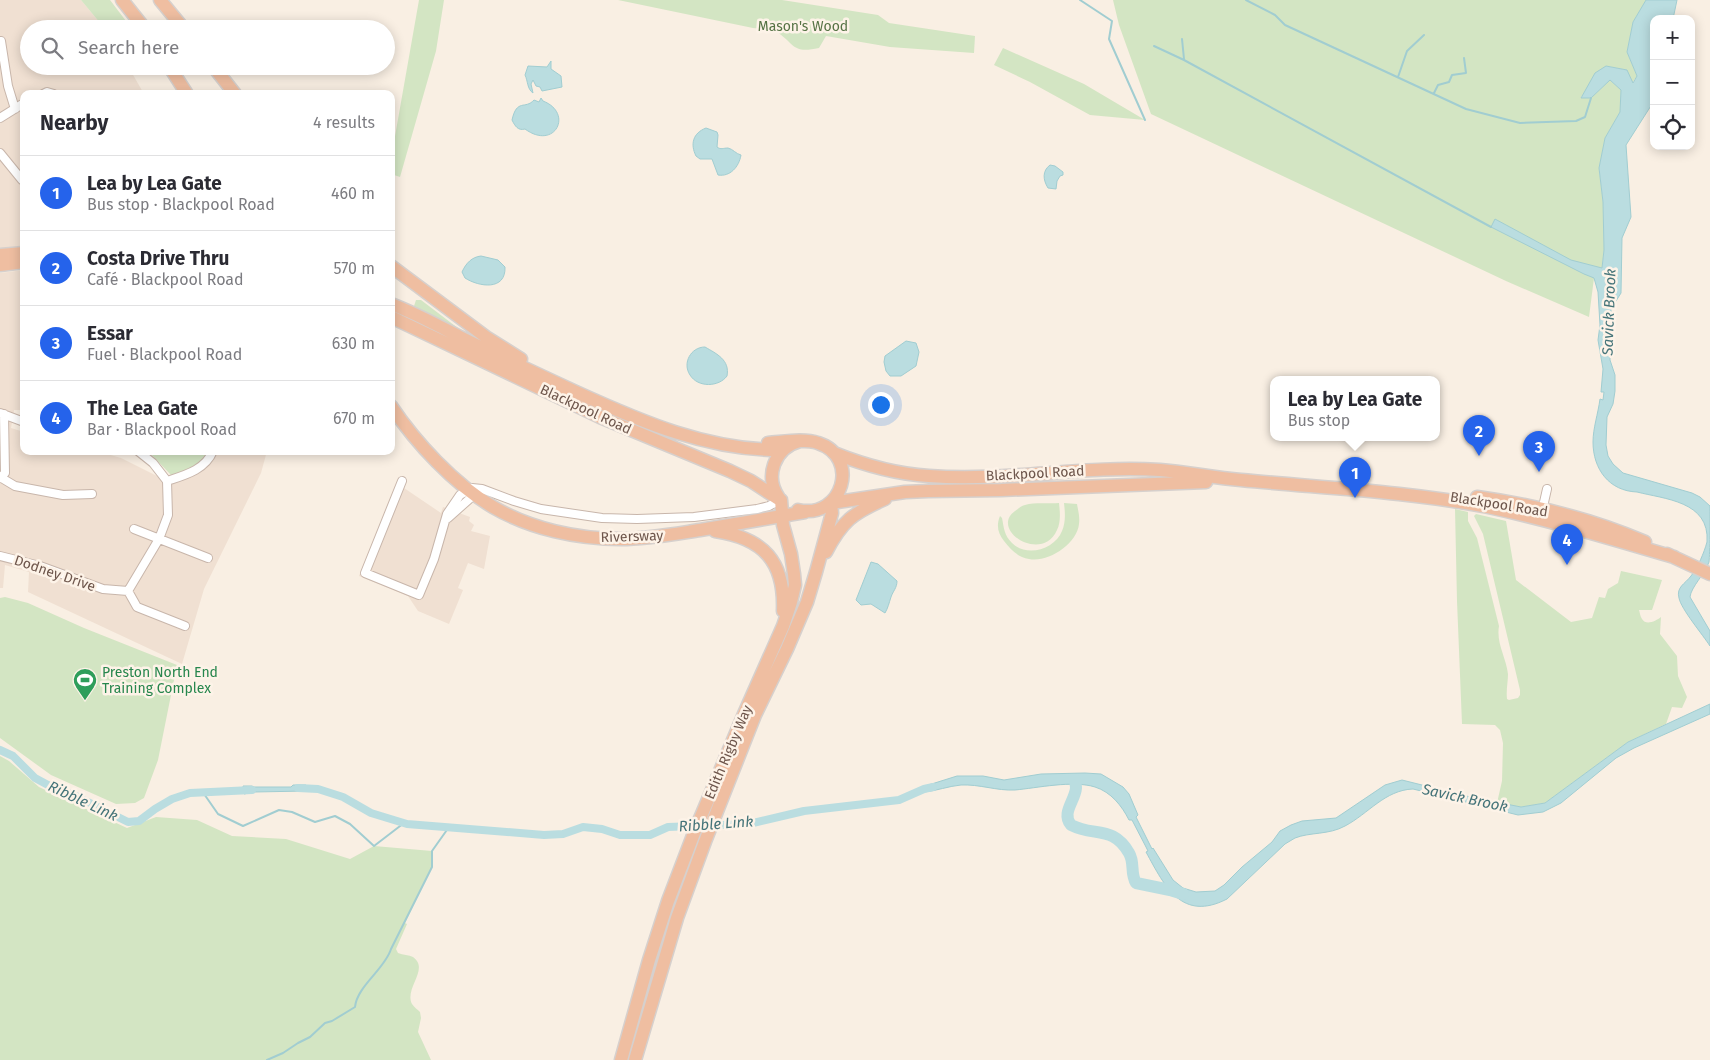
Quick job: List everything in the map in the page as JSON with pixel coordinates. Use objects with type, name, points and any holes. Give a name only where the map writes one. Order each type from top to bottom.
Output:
[{"type":"highway","points":[[122,0],[138,20]]},
{"type":"highway","points":[[160,0],[177,20]]},
{"type":"highway","points":[[175,75],[184,90]]},
{"type":"highway","points":[[220,75],[232,90]]},
{"type":"highway","points":[[0,255],[20,253]]},
{"type":"highway","points":[[0,265],[20,262]]},
{"type":"highway","points":[[395,269],[486,337],[537,368],[547,380]]},
{"type":"highway","name":"Blackpool Road","points":[[395,306],[547,380],[644,422],[698,439],[744,449],[782,450]]},
{"type":"highway","name":"Blackpool Road","points":[[395,320],[600,417],[714,464],[781,500]]},
{"type":"highway","name":"Riversway","points":[[395,411],[442,466],[494,508],[523,521],[577,536],[623,539],[663,536],[805,512]]},
{"type":"highway","points":[[698,439],[744,443],[800,441],[818,442],[827,446],[841,464],[842,478],[839,492],[831,503],[819,510],[805,512],[792,508],[781,500],[774,488],[772,474],[775,461],[782,450],[800,441]]},
{"type":"highway","name":"Blackpool Road","points":[[834,453],[878,468],[931,476],[1002,475],[1119,469],[1161,470],[1239,480],[1405,494],[1541,515],[1678,559],[1710,574]]},
{"type":"highway","name":"Blackpool Road","points":[[831,503],[898,493],[1239,480]]},
{"type":"highway","points":[[816,572],[832,539],[849,518],[867,507],[898,493]]},
{"type":"highway","name":"Edith Rigby Way","points":[[635,1060],[681,909],[749,715],[783,626],[795,585],[792,554],[782,516],[781,500]]},
{"type":"highway","name":"Edith Rigby Way","points":[[622,1060],[668,901],[694,833],[749,715],[787,649],[807,602],[832,513],[831,503]]},
{"type":"highway","points":[[698,530],[734,534],[746,538],[766,552],[779,571],[782,583],[784,598],[783,626]]},
{"type":"street","points":[[1,41],[8,86],[15,109]]},
{"type":"street","points":[[0,118],[20,106]]},
{"type":"street","points":[[0,153],[20,178]]},
{"type":"street","points":[[20,421],[2,414],[5,473],[0,478],[15,486],[63,495],[92,494]]},
{"type":"street","points":[[143,455],[153,463],[167,481],[168,515],[159,539],[128,591],[137,607],[185,626]]},
{"type":"street","points":[[167,481],[196,470],[206,463],[211,455]]},
{"type":"street","points":[[402,481],[365,573],[419,595],[434,558],[447,514],[460,495],[472,491]]},
{"type":"street","name":"Riversway","points":[[472,491],[478,487],[541,509],[602,518],[694,517],[762,508],[781,500]]},
{"type":"street","points":[[762,508],[763,489]]},
{"type":"street","points":[[1541,515],[1547,489]]},
{"type":"street","points":[[134,530],[208,558]]},
{"type":"street","name":"Dodney Drive","points":[[0,556],[40,566],[103,590],[128,591]]},
{"type":"shaded area","points":[[0,0],[81,0],[98,20],[20,20],[20,75],[133,75],[142,90],[20,90],[20,248],[0,250]]},
{"type":"shaded area","points":[[20,270],[20,410],[14,410],[11,428],[20,431],[20,455],[111,455],[121,458],[157,476],[168,486],[177,474],[204,455],[266,455],[261,473],[204,589],[182,664],[28,592],[29,572],[5,565],[3,588],[0,588],[0,273]]},
{"type":"shaded area","points":[[395,486],[404,488],[441,513],[443,507],[470,517],[469,521],[474,525],[471,531],[490,536],[484,569],[468,563],[458,588],[463,590],[449,624],[418,611],[408,596],[359,576]]},
{"type":"green space","points":[[81,0],[110,0],[125,20],[98,20]]},
{"type":"green space","points":[[419,0],[444,0],[436,51],[400,177],[395,175],[395,136]]},
{"type":"green space","name":"Mason's Wood","points":[[618,0],[782,0],[878,15],[889,23],[975,36],[974,53],[890,47],[826,36],[819,48],[804,50],[795,47],[783,36],[772,30],[753,28]]},
{"type":"green space","points":[[1113,0],[1647,0],[1633,22],[1627,52],[1637,76],[1632,83],[1626,70],[1606,66],[1581,97],[1591,98],[1610,80],[1621,90],[1620,112],[1605,138],[1599,168],[1603,202],[1604,250],[1602,268],[1594,278],[1589,317],[1506,281],[1151,114],[1119,25]]},
{"type":"green space","points":[[1003,48],[1084,84],[1145,120],[1090,115],[1030,82],[994,65]]},
{"type":"green space","points":[[416,300],[421,300],[471,338],[413,309]]},
{"type":"green space","points":[[152,455],[207,455],[200,465],[171,475]]},
{"type":"green space","points":[[1059,503],[1059,524],[1050,540],[1040,544],[1030,544],[1013,534],[1008,527],[1009,519],[1022,506]]},
{"type":"green space","points":[[1064,503],[1077,504],[1079,524],[1073,538],[1053,555],[1037,559],[1025,558],[1012,550],[1000,535],[998,526],[1000,516],[1007,537],[1018,548],[1033,551],[1047,547],[1053,543],[1062,531],[1065,521]]},
{"type":"green space","points":[[1455,509],[1468,512],[1468,521],[1477,538],[1499,626],[1500,644],[1508,674],[1507,699],[1509,700],[1518,698],[1520,690],[1483,534],[1474,516],[1476,514],[1506,521],[1516,580],[1571,622],[1592,618],[1599,597],[1605,598],[1608,589],[1618,583],[1621,571],[1662,580],[1652,610],[1639,610],[1641,618],[1646,622],[1654,621],[1661,617],[1660,634],[1677,656],[1678,676],[1687,697],[1682,708],[1672,707],[1666,724],[1628,742],[1545,803],[1521,807],[1497,803],[1502,781],[1503,743],[1500,730],[1495,725],[1462,724]]},
{"type":"green space","name":"Preston North End Training Complex","points":[[5,597],[28,603],[84,628],[177,665],[158,760],[144,798],[135,803],[116,804],[51,775],[0,738],[0,598]]},
{"type":"green space","points":[[0,756],[9,761],[39,787],[127,828],[156,817],[197,820],[232,836],[286,839],[350,859],[374,846],[432,851],[432,867],[405,923],[407,924],[396,949],[398,953],[413,957],[418,962],[418,973],[410,998],[412,1004],[420,1012],[421,1018],[418,1032],[431,1060],[0,1060]]},
{"type":"water","points":[[1646,0],[1677,0],[1674,15],[1650,15],[1650,107],[1626,145],[1631,217],[1622,238],[1621,293],[1611,309],[1610,360],[1615,375],[1615,391],[1613,404],[1607,417],[1606,445],[1608,456],[1613,464],[1623,473],[1692,493],[1710,506],[1709,562],[1690,597],[1710,631],[1710,646],[1684,609],[1678,594],[1680,588],[1696,568],[1706,546],[1706,528],[1701,518],[1693,510],[1672,500],[1618,488],[1605,477],[1596,461],[1593,442],[1594,431],[1600,399],[1603,400],[1604,392],[1601,392],[1603,369],[1598,340],[1600,325],[1598,292],[1594,278],[1491,227],[1495,219],[1571,260],[1602,268],[1604,250],[1603,202],[1599,168],[1605,138],[1620,112],[1621,90],[1610,80],[1591,98],[1581,98],[1595,73],[1606,66],[1627,70],[1633,83],[1637,76],[1627,52],[1633,22]]},
{"type":"water","points":[[551,61],[551,69],[561,76],[562,87],[542,91],[533,80],[531,84],[533,93],[525,75],[528,66],[547,67]]},
{"type":"water","points":[[541,98],[557,114],[559,121],[557,128],[545,136],[536,135],[525,129],[517,128],[512,120],[516,109],[534,100],[539,102]]},
{"type":"water","points":[[706,128],[717,132],[717,147],[721,149],[728,148],[741,155],[736,167],[730,173],[718,175],[712,159],[700,159],[696,156],[693,147],[694,139],[698,133]]},
{"type":"water","points":[[1050,165],[1063,172],[1063,175],[1057,181],[1056,189],[1048,188],[1045,182],[1044,176],[1047,167]]},
{"type":"water","points":[[481,256],[498,260],[505,267],[501,280],[491,285],[484,285],[465,278],[462,272],[465,266],[472,259]]},
{"type":"water","points":[[906,341],[916,343],[919,352],[916,366],[901,376],[890,376],[886,371],[885,356]]},
{"type":"water","points":[[705,347],[722,358],[727,366],[727,376],[714,384],[698,382],[690,375],[687,366],[689,356],[696,350]]},
{"type":"water","points":[[871,562],[878,564],[897,581],[896,588],[885,613],[871,604],[861,605],[856,600]]},
{"type":"water","points":[[1710,704],[1710,714],[1616,758],[1561,803],[1543,812],[1518,815],[1413,789],[1403,790],[1385,798],[1339,829],[1301,836],[1287,842],[1227,899],[1211,905],[1198,906],[1187,903],[1168,888],[1146,852],[1148,851],[1132,820],[1129,820],[1115,800],[1101,789],[1076,784],[1015,790],[961,785],[924,792],[922,787],[957,776],[983,776],[1004,780],[1041,774],[1101,774],[1123,787],[1129,794],[1138,815],[1136,817],[1152,849],[1173,880],[1183,888],[1196,892],[1215,891],[1272,842],[1280,831],[1302,821],[1336,818],[1385,785],[1402,780],[1521,807],[1545,803],[1628,742]]},
{"type":"water","points":[[293,785],[306,785],[307,791],[254,792],[244,794],[243,786],[291,787]]},
{"type":"waterway","points":[[1080,0],[1112,21],[1109,39],[1145,120]]},
{"type":"waterway","points":[[1246,0],[1275,15],[1285,25],[1466,109],[1520,123],[1576,121],[1585,117],[1591,98]]},
{"type":"waterway","points":[[1398,77],[1407,51],[1424,35]]},
{"type":"waterway","points":[[1182,39],[1184,59]]},
{"type":"waterway","points":[[1154,46],[1184,60],[1491,227]]},
{"type":"waterway","points":[[1434,93],[1438,85],[1449,82],[1452,75],[1466,73],[1464,58]]},
{"type":"waterway","name":"Ribble Link","points":[[0,750],[13,756],[35,778],[128,822],[139,821],[172,799],[190,793],[252,790]]},
{"type":"waterway","name":"Savick Brook","points":[[1075,780],[1075,793],[1067,816],[1071,825],[1079,829],[1110,835],[1123,844],[1131,857],[1133,876],[1136,883],[1183,894]]},
{"type":"waterway","name":"Ribble Link","points":[[298,788],[318,789],[343,797],[371,813],[407,824],[544,835],[563,834],[583,827],[602,829],[620,835],[650,835],[668,827],[749,824],[804,811],[899,800],[933,787]]},
{"type":"waterway","points":[[202,791],[218,814],[243,826],[279,810],[292,812],[315,822],[335,816],[350,824],[374,846],[404,823]]},
{"type":"waterway","points":[[267,1060],[310,1037],[325,1023],[332,1021],[355,1007],[361,992],[388,956],[432,867],[432,851],[449,827]]},
{"type":"place","name":"Costa Drive Thru","points":[[1479,456]]},
{"type":"place","name":"Essar","points":[[1539,472]]},
{"type":"place","name":"Lea by Lea Gate","points":[[1355,498]]},
{"type":"place","name":"The Lea Gate","points":[[1567,565]]},
{"type":"place","name":"Preston North End Training Complex","points":[[85,701]]}]
